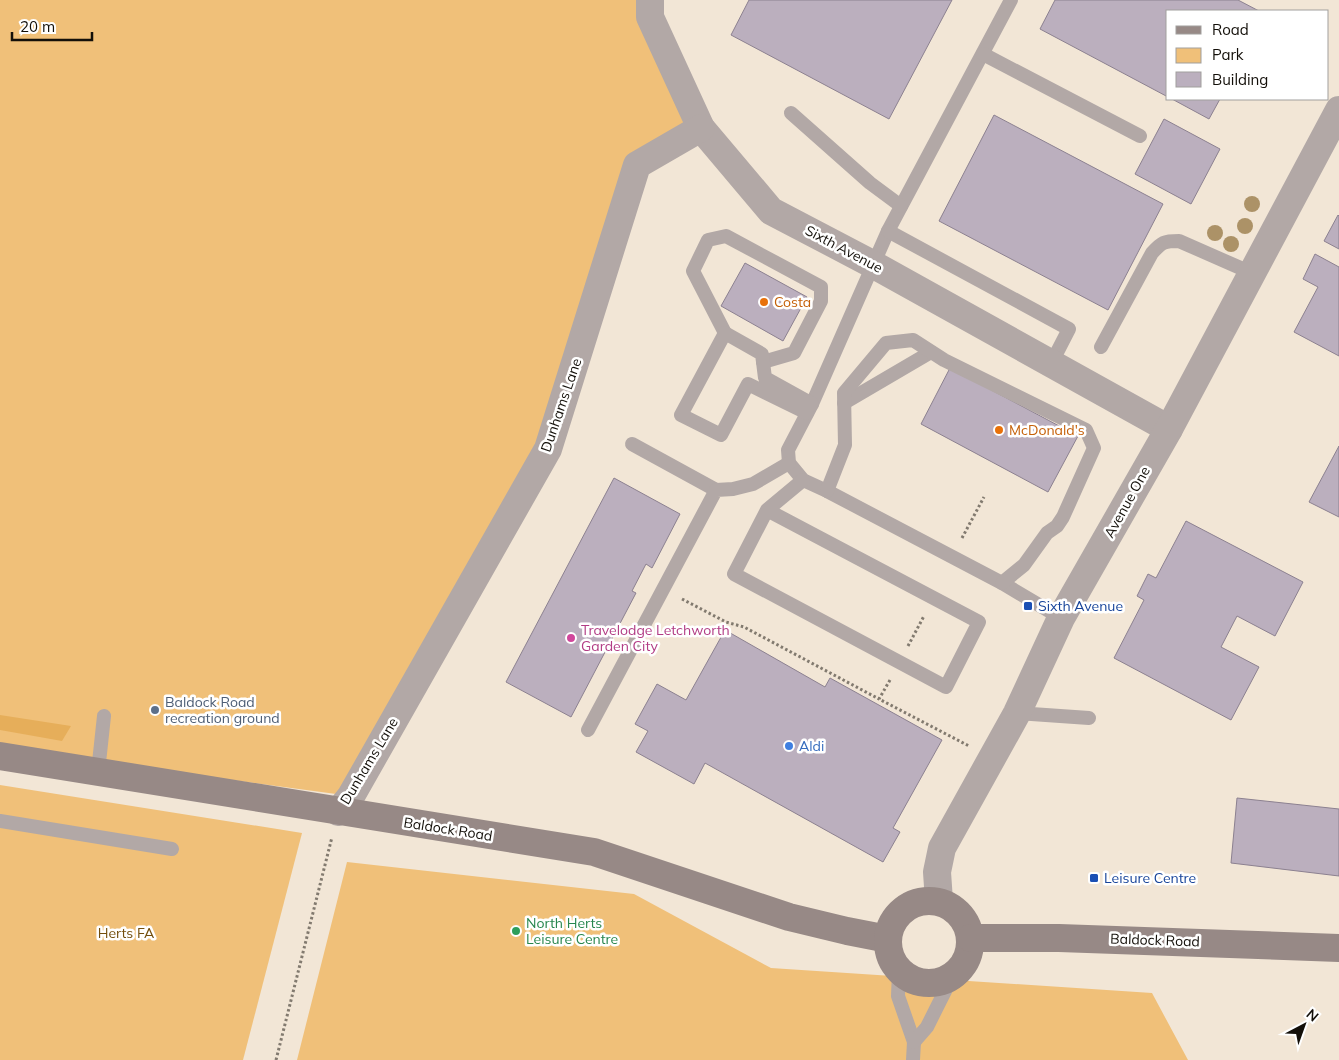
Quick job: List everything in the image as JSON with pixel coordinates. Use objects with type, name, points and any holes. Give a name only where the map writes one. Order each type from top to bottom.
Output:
[{"type":"main road","name":"Baldock Road","points":[[0,756],[594,852],[789,917],[846,932],[888,940]]},
{"type":"main road","points":[[924,900],[938,901],[951,906],[968,925],[971,938],[970,953],[963,967],[952,977],[939,983],[924,983],[911,979],[899,971],[889,951],[888,940],[891,926],[899,913],[910,905],[924,900]]},
{"type":"main road","name":"Baldock Road","points":[[971,938],[1059,938],[1339,948]]},
{"type":"street","points":[[650,0],[650,17],[701,128]]},
{"type":"street","name":"Avenue One","points":[[938,901],[937,872],[942,848],[1017,713],[1061,618],[1169,429],[1339,110]]},
{"type":"street","name":"Sixth Avenue","points":[[701,128],[771,211],[874,264],[1169,429]]},
{"type":"street","name":"Dunhams Lane","points":[[338,812],[351,796],[548,449],[637,165],[701,128]]},
{"type":"lane","points":[[1011,0],[888,231],[810,408],[788,450],[789,463],[803,480],[1002,583],[1061,618]]},
{"type":"lane","points":[[982,54],[1140,136]]},
{"type":"lane","points":[[791,113],[870,182],[901,206]]},
{"type":"lane","points":[[888,231],[1069,329],[1052,364]]},
{"type":"lane","points":[[763,362],[794,354],[821,301],[821,287],[726,236],[708,240],[693,271],[725,333],[762,354],[763,362],[765,378],[810,408]]},
{"type":"lane","points":[[1101,347],[1152,253],[1166,241],[1179,241],[1252,273]]},
{"type":"lane","points":[[725,333],[681,415],[721,435],[748,384],[810,408]]},
{"type":"lane","points":[[827,491],[845,445],[844,393],[886,343],[913,340],[944,360],[1086,430],[1094,448],[1063,517],[1057,526],[1046,533],[1024,565],[1002,583]]},
{"type":"lane","points":[[844,403],[931,352]]},
{"type":"lane","points":[[632,444],[716,490],[733,489],[753,484],[789,463]]},
{"type":"lane","points":[[767,510],[979,622],[946,687],[734,574],[767,510],[803,480]]},
{"type":"lane","points":[[588,730],[662,588],[716,490]]},
{"type":"lane","points":[[1017,713],[1089,718]]},
{"type":"lane","points":[[98,772],[104,716]]},
{"type":"lane","points":[[0,821],[172,849]]},
{"type":"lane","points":[[899,971],[898,996],[914,1042],[913,1060]]},
{"type":"lane","points":[[914,1042],[927,1027],[952,977]]},
{"type":"path","points":[[952,557],[984,497]]},
{"type":"path","points":[[662,588],[726,622],[744,627],[992,758]]},
{"type":"path","points":[[879,700],[933,598]]},
{"type":"path","points":[[276,1060],[338,812]]},
{"type":"green space","points":[[0,0],[650,0],[701,128],[637,165],[548,449],[351,796],[0,749]]},
{"type":"green space","name":"Herts FA","points":[[0,785],[302,833],[243,1060],[0,1060]]},
{"type":"green space","name":"North Herts Leisure Centre","points":[[347,862],[634,894],[771,968],[1152,993],[1188,1060],[297,1060]]},
{"type":"shaded area","points":[[0,715],[71,726],[62,741],[0,730]]},
{"type":"building","points":[[749,0],[952,0],[889,119],[731,35]]},
{"type":"building","points":[[1055,0],[1238,0],[1257,10],[1166,10],[1166,96],[1040,29]]},
{"type":"building","points":[[1174,100],[1219,100],[1209,119]]},
{"type":"building","points":[[994,115],[1163,204],[1108,310],[939,221]]},
{"type":"building","points":[[1164,119],[1220,149],[1191,204],[1135,174]]},
{"type":"building","points":[[1339,216],[1339,249],[1324,241]]},
{"type":"building","points":[[1315,254],[1339,267],[1339,356],[1294,332],[1318,287],[1303,279]]},
{"type":"building","name":"Costa","points":[[745,263],[807,297],[783,341],[721,306]]},
{"type":"building","name":"McDonald's","points":[[950,368],[1078,436],[1048,492],[921,424]]},
{"type":"building","points":[[1339,446],[1339,517],[1309,502]]},
{"type":"building","name":"Travelodge Letchworth Garden City","points":[[614,478],[680,514],[652,568],[646,564],[632,591],[636,593],[571,717],[506,682]]},
{"type":"building","points":[[1186,521],[1303,582],[1275,636],[1237,616],[1221,647],[1259,667],[1231,720],[1114,658],[1144,600],[1137,596],[1148,574],[1156,578]]},
{"type":"building","name":"Aldi","points":[[725,630],[825,687],[830,678],[942,740],[893,828],[900,832],[883,862],[705,763],[694,784],[636,752],[648,731],[635,724],[657,684],[686,700]]},
{"type":"building","points":[[1237,798],[1339,809],[1339,876],[1231,863]]},
{"type":"place","name":"Costa","points":[[764,302]]},
{"type":"place","name":"McDonald's","points":[[999,430]]},
{"type":"place","name":"Sixth Avenue","points":[[1028,606]]},
{"type":"place","name":"Travelodge Letchworth Garden City","points":[[571,638]]},
{"type":"place","name":"Baldock Road recreation ground","points":[[155,710]]},
{"type":"place","name":"Aldi","points":[[789,746]]},
{"type":"place","name":"Leisure Centre","points":[[1094,878]]},
{"type":"place","name":"North Herts Leisure Centre","points":[[516,931]]}]
